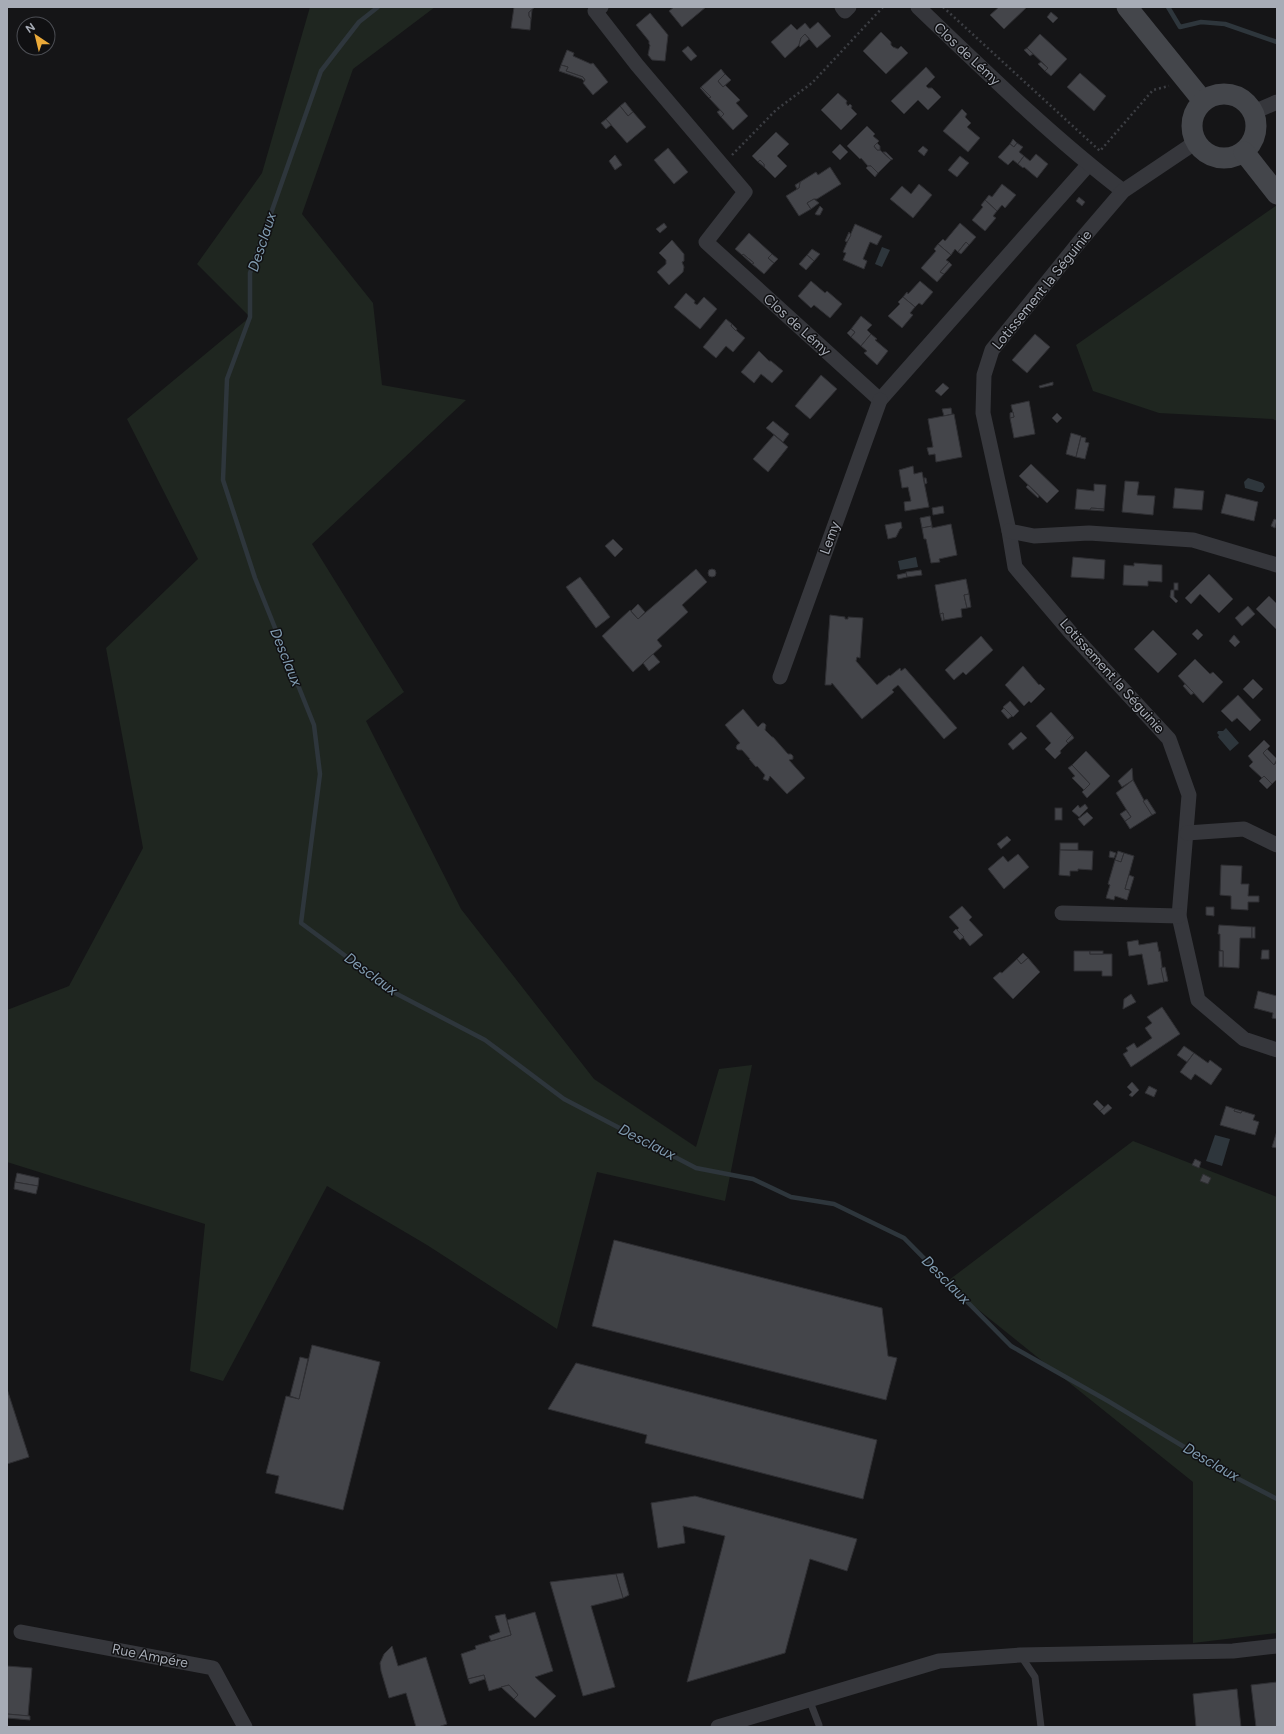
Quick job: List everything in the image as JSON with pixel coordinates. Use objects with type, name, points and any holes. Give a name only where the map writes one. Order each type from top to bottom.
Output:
[{"type":"street","name":"Clos de Lémy","points":[[601,7],[595,11],[637,65],[745,192],[706,242],[880,400]]},
{"type":"street","points":[[842,7],[845,11],[849,7]]},
{"type":"street","name":"Clos de Lémy","points":[[918,7],[995,81],[1089,164],[1123,191]]},
{"type":"street","points":[[1127,7],[1203,101]]},
{"type":"street","points":[[1230,94],[1240,97],[1254,112],[1257,122],[1256,134],[1251,144],[1244,152],[1234,157],[1223,159],[1212,156],[1203,151],[1196,142],[1192,132],[1192,120],[1196,110],[1203,101],[1211,96],[1230,94]]},
{"type":"street","points":[[1254,112],[1277,102]]},
{"type":"street","name":"Lotissement la Séguinie","points":[[1196,142],[1123,191],[1081,240],[992,350],[984,375],[983,413],[1009,531],[1015,567],[1071,633],[1169,739],[1189,795],[1179,916],[1198,1000],[1244,1039],[1277,1050]]},
{"type":"street","points":[[1244,152],[1277,194]]},
{"type":"street","points":[[880,400],[1089,164]]},
{"type":"street","name":"Lemy","points":[[780,677],[880,400]]},
{"type":"street","points":[[1009,531],[1034,536],[1089,533],[1193,540],[1277,565]]},
{"type":"street","points":[[1187,833],[1244,829],[1277,845]]},
{"type":"street","points":[[1062,913],[1179,916]]},
{"type":"street","name":"Rue Ampére","points":[[21,1632],[213,1668],[244,1727]]},
{"type":"street","points":[[718,1727],[939,1661],[1020,1655],[1233,1651],[1277,1646]]},
{"type":"lane","points":[[1020,1655],[1034,1677],[1041,1727]]},
{"type":"lane","points":[[809,1699],[818,1725]]},
{"type":"path","points":[[722,165],[776,110],[812,83],[883,7]]},
{"type":"path","points":[[943,7],[1100,151],[1153,90],[1170,86],[1184,78]]},
{"type":"shaded area","points":[[310,7],[435,7],[353,69],[302,214],[373,303],[382,385],[466,400],[312,544],[404,692],[366,721],[461,909],[594,1079],[696,1147],[719,1069],[752,1065],[725,1201],[597,1172],[557,1329],[427,1245],[327,1186],[223,1381],[190,1371],[205,1224],[7,1162],[7,1010],[69,986],[143,848],[106,648],[198,559],[127,419],[250,317],[197,264],[262,173]]},
{"type":"shaded area","points":[[1277,205],[1277,421],[1273,419],[1159,413],[1093,391],[1076,345]]},
{"type":"shaded area","points":[[882,247],[890,250],[882,267],[875,264]]},
{"type":"shaded area","points":[[1248,478],[1263,483],[1265,487],[1262,492],[1245,488],[1244,482]]},
{"type":"shaded area","points":[[916,557],[918,567],[900,570],[898,561]]},
{"type":"shaded area","points":[[1226,728],[1239,743],[1230,751],[1218,737],[1219,735],[1217,733],[1218,731],[1223,731]]},
{"type":"shaded area","points":[[1215,1135],[1230,1139],[1222,1166],[1206,1161]]},
{"type":"shaded area","points":[[1133,1141],[1277,1197],[1277,1633],[1193,1643],[1193,1482],[945,1283]]},
{"type":"building","points":[[514,7],[535,7],[529,12],[531,19],[530,30],[511,28]]},
{"type":"building","points":[[674,7],[706,7],[682,27],[669,11]]},
{"type":"building","points":[[999,7],[1027,7],[1004,29],[990,15]]},
{"type":"building","points":[[532,10],[531,19],[529,12]]},
{"type":"building","points":[[1051,12],[1058,18],[1053,23],[1047,17]]},
{"type":"building","points":[[650,13],[668,35],[665,61],[652,60],[648,55],[650,45],[649,41],[636,25]]},
{"type":"building","points":[[818,22],[831,36],[817,48],[805,34],[801,38],[799,45],[785,58],[771,42],[791,24],[797,30],[805,23],[810,29]]},
{"type":"building","points":[[881,32],[891,42],[893,47],[898,49],[901,46],[908,53],[886,74],[863,51]]},
{"type":"building","points":[[805,34],[809,39],[800,47],[799,45],[801,38]]},
{"type":"building","points":[[1040,34],[1067,59],[1051,76],[1045,71],[1048,68],[1027,48]]},
{"type":"building","points":[[688,46],[697,56],[691,61],[682,51]]},
{"type":"building","points":[[1027,48],[1033,54],[1030,56],[1024,50]]},
{"type":"building","points":[[567,50],[574,53],[573,56],[591,64],[593,63],[608,82],[593,95],[583,83],[585,80],[583,77],[566,71],[568,67],[561,65]]},
{"type":"building","points":[[1041,62],[1048,68],[1045,71],[1038,64]]},
{"type":"building","points":[[561,65],[568,67],[566,71],[583,77],[585,80],[584,81],[559,71]]},
{"type":"building","points":[[926,67],[935,77],[926,86],[928,88],[932,88],[941,97],[928,110],[918,100],[904,114],[891,101]]},
{"type":"building","points":[[721,69],[725,74],[718,81],[723,87],[725,85],[740,100],[736,103],[748,116],[733,130],[721,117],[724,114],[701,87]]},
{"type":"building","points":[[1080,73],[1106,96],[1094,111],[1067,87]]},
{"type":"building","points":[[725,74],[731,80],[723,87],[718,81]]},
{"type":"building","points":[[701,87],[711,97],[709,98],[700,88]]},
{"type":"building","points":[[838,93],[847,101],[846,103],[848,106],[850,104],[852,106],[851,108],[857,114],[841,130],[821,110]]},
{"type":"building","points":[[625,102],[633,112],[628,116],[620,106]]},
{"type":"building","points":[[620,106],[628,116],[633,112],[646,127],[627,143],[606,119]]},
{"type":"building","points":[[962,109],[967,114],[965,117],[971,123],[967,127],[980,138],[968,152],[943,131]]},
{"type":"building","points":[[720,110],[724,114],[721,117],[717,112]]},
{"type":"building","points":[[606,119],[611,125],[606,129],[601,123]]},
{"type":"building","points":[[867,126],[875,134],[873,136],[879,141],[874,146],[891,160],[878,173],[871,166],[868,166],[847,146]]},
{"type":"building","points":[[776,132],[789,144],[777,156],[787,166],[775,178],[764,167],[764,164],[760,160],[758,162],[752,156]]},
{"type":"building","points":[[1013,139],[1017,143],[1014,147],[1010,144]]},
{"type":"building","points":[[877,143],[880,146],[880,150],[877,150],[874,146]]},
{"type":"building","points":[[1017,143],[1023,147],[1019,152],[1024,156],[1018,164],[1013,160],[1008,165],[998,157],[1010,144],[1014,147]]},
{"type":"building","points":[[840,144],[848,152],[840,160],[832,152]]},
{"type":"building","points":[[923,146],[928,150],[924,156],[918,151]]},
{"type":"building","points":[[668,148],[688,172],[674,184],[654,160]]},
{"type":"building","points":[[883,152],[886,152],[893,159],[891,160]]},
{"type":"building","points":[[1036,154],[1048,164],[1037,178],[1018,164],[1024,156],[1030,161]]},
{"type":"building","points":[[615,155],[622,165],[615,170],[609,161]]},
{"type":"building","points":[[960,156],[969,163],[957,177],[948,170]]},
{"type":"building","points":[[760,160],[764,164],[764,167],[758,162]]},
{"type":"building","points":[[871,166],[878,173],[875,177],[866,168]]},
{"type":"building","points":[[830,167],[841,184],[817,199],[807,203],[811,209],[799,216],[786,196],[799,188],[800,182],[816,172],[818,175]]},
{"type":"building","points":[[800,182],[799,188],[797,189],[795,185]]},
{"type":"building","points":[[919,184],[932,195],[913,218],[890,199],[902,186],[911,194]]},
{"type":"building","points":[[1002,184],[1016,195],[1005,208],[1002,205],[997,211],[985,200],[989,195],[992,197]]},
{"type":"building","points":[[1079,197],[1085,202],[1082,206],[1076,201]]},
{"type":"building","points":[[814,199],[819,203],[811,209],[807,203]]},
{"type":"building","points":[[985,200],[997,211],[993,216],[996,218],[985,231],[972,220],[983,207],[981,205]]},
{"type":"building","points":[[820,206],[823,209],[820,215],[817,215],[815,214]]},
{"type":"building","points":[[664,223],[667,227],[660,233],[656,229]]},
{"type":"building","points":[[960,223],[976,237],[969,245],[966,242],[958,252],[955,249],[951,255],[938,244],[943,239],[945,241]]},
{"type":"building","points":[[855,224],[882,236],[877,245],[870,242],[863,259],[867,261],[864,269],[843,260],[846,253],[843,252]]},
{"type":"building","points":[[849,232],[851,235],[847,242],[845,241]]},
{"type":"building","points":[[749,233],[772,254],[768,258],[774,263],[764,274],[752,264],[754,263],[735,249]]},
{"type":"building","points":[[672,240],[684,254],[684,261],[682,262],[684,267],[683,272],[669,285],[657,272],[666,264],[666,260],[659,253]]},
{"type":"building","points":[[966,242],[969,245],[961,254],[958,252]]},
{"type":"building","points":[[938,244],[951,255],[946,260],[949,262],[940,272],[944,274],[937,282],[921,268],[936,251],[934,249]]},
{"type":"building","points":[[812,249],[820,254],[814,261],[807,255]]},
{"type":"building","points":[[743,254],[754,263],[752,264],[742,255]]},
{"type":"building","points":[[772,254],[778,259],[774,263],[768,258]]},
{"type":"building","points":[[807,255],[814,261],[806,270],[799,264]]},
{"type":"building","points":[[949,262],[952,265],[944,274],[940,272]]},
{"type":"building","points":[[811,281],[825,293],[827,291],[842,304],[830,318],[814,305],[811,308],[798,296]]},
{"type":"building","points":[[920,281],[933,292],[922,305],[919,303],[915,307],[903,297],[907,292],[908,294]]},
{"type":"building","points":[[686,293],[695,301],[694,303],[697,305],[704,297],[717,309],[700,329],[674,307]]},
{"type":"building","points":[[903,297],[915,307],[910,313],[913,315],[902,328],[888,316],[900,304],[898,302]]},
{"type":"building","points":[[861,316],[872,325],[867,330],[871,334],[861,346],[851,337],[855,332],[851,329]]},
{"type":"building","points":[[726,319],[732,324],[731,326],[745,338],[733,352],[726,346],[716,358],[703,347]]},
{"type":"building","points":[[732,324],[737,329],[736,331],[731,326]]},
{"type":"building","points":[[851,329],[855,332],[851,337],[847,333]]},
{"type":"building","points":[[871,334],[877,339],[875,340],[888,351],[877,365],[864,353],[867,351],[861,346]]},
{"type":"building","points":[[1035,334],[1050,347],[1027,373],[1012,360]]},
{"type":"building","points":[[759,351],[769,361],[783,371],[772,383],[761,374],[754,383],[741,372]]},
{"type":"building","points":[[821,375],[837,389],[810,419],[795,406]]},
{"type":"building","points":[[1053,382],[1053,385],[1040,388],[1039,386]]},
{"type":"building","points":[[943,383],[949,388],[941,396],[935,391]]},
{"type":"building","points":[[1029,401],[1035,434],[1014,438],[1010,418],[1014,417],[1011,405]]},
{"type":"building","points":[[951,408],[952,414],[944,416],[942,409]]},
{"type":"building","points":[[1013,412],[1014,417],[1010,418],[1010,413]]},
{"type":"building","points":[[1057,413],[1062,418],[1057,423],[1052,418]]},
{"type":"building","points":[[954,414],[962,457],[936,462],[935,454],[929,455],[927,448],[933,447],[928,419]]},
{"type":"building","points":[[773,421],[789,434],[783,442],[766,428]]},
{"type":"building","points":[[1071,433],[1081,436],[1076,457],[1066,454]]},
{"type":"building","points":[[774,435],[788,447],[768,472],[753,459]]},
{"type":"building","points":[[1081,437],[1086,438],[1085,442],[1089,443],[1085,459],[1076,457]]},
{"type":"building","points":[[1031,464],[1059,491],[1047,503],[1019,476]]},
{"type":"building","points":[[913,466],[914,474],[922,472],[929,507],[905,511],[904,502],[911,501],[908,487],[902,488],[899,470]]},
{"type":"building","points":[[924,478],[926,478],[927,483],[925,484]]},
{"type":"building","points":[[1125,481],[1139,482],[1137,495],[1155,496],[1153,515],[1122,512]]},
{"type":"building","points":[[1094,484],[1106,485],[1104,509],[1075,509],[1077,489],[1094,491]]},
{"type":"building","points":[[1028,485],[1039,496],[1038,498],[1026,487]]},
{"type":"building","points":[[1175,488],[1204,491],[1202,510],[1173,508]]},
{"type":"building","points":[[1226,494],[1258,502],[1254,521],[1221,513]]},
{"type":"building","points":[[943,506],[944,513],[933,515],[932,508]]},
{"type":"building","points":[[1091,508],[1104,509],[1104,511],[1090,510]]},
{"type":"building","points":[[930,516],[932,526],[922,528],[920,518]]},
{"type":"building","points":[[1274,519],[1277,520],[1275,528],[1271,526]]},
{"type":"building","points":[[901,522],[902,528],[896,537],[888,539],[885,525]]},
{"type":"building","points":[[951,524],[957,555],[939,559],[940,562],[931,563],[922,528],[932,526],[932,528]]},
{"type":"building","points":[[613,539],[623,549],[615,557],[605,546]]},
{"type":"building","points":[[1073,557],[1105,560],[1104,579],[1071,577]]},
{"type":"building","points":[[1134,563],[1162,565],[1162,582],[1148,581],[1148,586],[1123,585],[1124,565],[1134,566]]},
{"type":"building","points":[[696,569],[707,582],[682,605],[688,612],[657,640],[662,646],[633,672],[602,636],[630,610],[638,619]]},
{"type":"building","points":[[710,569],[714,569],[716,573],[714,577],[710,577],[708,575],[708,571]]},
{"type":"building","points":[[921,570],[922,575],[907,577],[906,572]]},
{"type":"building","points":[[906,573],[907,577],[898,579],[897,575]]},
{"type":"building","points":[[1209,574],[1233,599],[1219,613],[1200,594],[1191,604],[1185,598]]},
{"type":"building","points":[[580,577],[610,617],[596,628],[566,587]]},
{"type":"building","points":[[966,579],[969,594],[964,595],[967,608],[961,609],[962,617],[944,620],[943,613],[940,614],[935,585]]},
{"type":"building","points":[[1174,583],[1178,583],[1178,590],[1174,590]]},
{"type":"building","points":[[1171,590],[1174,590],[1174,597],[1178,601],[1176,603],[1170,597]]},
{"type":"building","points":[[969,594],[971,607],[967,608],[964,595]]},
{"type":"building","points":[[1269,596],[1277,604],[1277,630],[1256,609]]},
{"type":"building","points":[[638,604],[645,612],[638,619],[631,611]]},
{"type":"building","points":[[1248,606],[1255,614],[1242,626],[1235,618]]},
{"type":"building","points":[[943,613],[944,620],[942,621],[940,614]]},
{"type":"building","points":[[830,615],[845,617],[845,619],[848,619],[848,617],[863,618],[860,658],[857,657],[856,661],[877,685],[900,668],[901,671],[905,668],[957,728],[944,739],[898,685],[892,690],[894,692],[862,719],[832,683],[831,685],[825,685]]},
{"type":"building","points":[[1197,629],[1203,635],[1198,640],[1192,634]]},
{"type":"building","points":[[1153,630],[1177,654],[1158,673],[1134,649]]},
{"type":"building","points":[[1234,635],[1240,642],[1235,647],[1229,641]]},
{"type":"building","points":[[981,636],[993,650],[966,675],[963,672],[954,680],[945,670]]},
{"type":"building","points":[[653,654],[660,662],[649,671],[643,663]]},
{"type":"building","points":[[1195,659],[1210,674],[1213,672],[1223,682],[1203,703],[1178,676]]},
{"type":"building","points":[[1023,666],[1039,685],[1040,684],[1045,689],[1031,703],[1029,701],[1024,706],[1005,685]]},
{"type":"building","points":[[1253,679],[1263,689],[1253,699],[1243,689]]},
{"type":"building","points":[[1185,684],[1194,693],[1191,695],[1183,686]]},
{"type":"building","points":[[1238,695],[1261,720],[1250,731],[1237,718],[1232,722],[1221,711]]},
{"type":"building","points":[[1010,701],[1019,711],[1013,717],[1003,707]]},
{"type":"building","points":[[1004,708],[1012,716],[1008,719],[1001,711]]},
{"type":"building","points":[[743,709],[758,727],[762,723],[766,725],[765,730],[788,754],[793,756],[793,759],[789,760],[805,778],[787,794],[770,776],[768,781],[763,779],[765,775],[757,766],[756,767],[742,750],[738,750],[736,748],[740,743],[725,725]]},
{"type":"building","points":[[1051,712],[1072,735],[1066,741],[1068,743],[1060,751],[1061,753],[1055,759],[1045,749],[1051,743],[1036,726]]},
{"type":"building","points":[[1021,732],[1027,738],[1013,750],[1008,744]]},
{"type":"building","points":[[1072,735],[1074,738],[1068,743],[1066,741]]},
{"type":"building","points":[[1264,740],[1270,746],[1263,753],[1274,765],[1277,762],[1277,779],[1272,784],[1264,776],[1262,778],[1249,766],[1253,762],[1248,756]]},
{"type":"building","points":[[1267,749],[1277,759],[1274,765],[1263,753]]},
{"type":"building","points":[[1086,751],[1110,776],[1087,798],[1082,792],[1090,784],[1072,765]]},
{"type":"building","points":[[1072,765],[1090,784],[1084,790],[1072,778],[1075,776],[1068,768]]},
{"type":"building","points":[[1132,768],[1133,780],[1122,787],[1118,781]]},
{"type":"building","points":[[1264,776],[1272,784],[1267,789],[1259,781]]},
{"type":"building","points":[[1133,780],[1152,815],[1130,829],[1125,821],[1131,817],[1116,793]]},
{"type":"building","points":[[1147,799],[1156,813],[1152,815],[1143,801]]},
{"type":"building","points":[[1085,804],[1088,808],[1079,817],[1072,811],[1078,805],[1080,808]]},
{"type":"building","points":[[1055,808],[1062,808],[1062,820],[1055,820]]},
{"type":"building","points":[[1126,810],[1131,817],[1125,821],[1120,814]]},
{"type":"building","points":[[1087,812],[1093,818],[1084,826],[1078,819]]},
{"type":"building","points":[[1007,836],[1011,840],[1001,849],[997,844]]},
{"type":"building","points":[[1060,843],[1078,843],[1078,850],[1060,850]]},
{"type":"building","points":[[1060,850],[1093,851],[1092,870],[1078,869],[1078,871],[1070,871],[1070,876],[1059,875]]},
{"type":"building","points":[[1110,851],[1116,853],[1114,858],[1109,857]]},
{"type":"building","points":[[1118,851],[1124,853],[1121,862],[1115,860]]},
{"type":"building","points":[[1124,853],[1134,856],[1125,889],[1130,890],[1127,900],[1115,896],[1114,900],[1106,898],[1110,885],[1108,884],[1115,860],[1121,862]]},
{"type":"building","points":[[1018,854],[1029,867],[1004,889],[988,869],[1003,856],[1008,862]]},
{"type":"building","points":[[1221,865],[1242,866],[1241,884],[1249,884],[1248,896],[1259,896],[1259,902],[1248,902],[1248,910],[1231,909],[1231,896],[1220,895]]},
{"type":"building","points":[[1129,875],[1134,877],[1130,890],[1125,889]]},
{"type":"building","points":[[962,906],[972,917],[969,920],[983,935],[970,946],[957,930],[959,928],[949,917]]},
{"type":"building","points":[[1206,907],[1214,907],[1214,916],[1206,915]]},
{"type":"building","points":[[1219,925],[1252,927],[1252,938],[1240,938],[1239,968],[1223,967],[1223,951],[1220,950],[1220,934],[1218,934]]},
{"type":"building","points":[[1252,927],[1255,927],[1255,938],[1252,938]]},
{"type":"building","points":[[956,929],[964,937],[960,940],[953,932]]},
{"type":"building","points":[[1138,940],[1139,945],[1157,942],[1159,952],[1160,951],[1164,982],[1148,985],[1142,954],[1129,956],[1127,942]]},
{"type":"building","points":[[1262,950],[1269,950],[1269,959],[1261,959]]},
{"type":"building","points":[[1074,951],[1090,951],[1090,954],[1112,954],[1112,976],[1102,976],[1102,971],[1074,971]]},
{"type":"building","points":[[1090,951],[1103,951],[1103,954],[1090,954]]},
{"type":"building","points":[[1219,951],[1223,951],[1223,967],[1219,967]]},
{"type":"building","points":[[1023,953],[1028,958],[1021,964],[1017,959]]},
{"type":"building","points":[[1028,958],[1040,972],[1013,999],[993,978],[1000,972],[1002,973],[1017,959],[1021,964]]},
{"type":"building","points":[[1165,967],[1168,981],[1164,982],[1161,968]]},
{"type":"building","points":[[1258,991],[1277,996],[1277,1019],[1272,1018],[1273,1013],[1254,1008]]},
{"type":"building","points":[[1131,994],[1136,1002],[1123,1009],[1124,999]]},
{"type":"building","points":[[1162,1007],[1180,1034],[1131,1067],[1123,1054],[1128,1051],[1126,1048],[1134,1043],[1137,1048],[1152,1038],[1145,1028],[1152,1023],[1147,1017]]},
{"type":"building","points":[[1184,1046],[1194,1053],[1187,1062],[1177,1055]]},
{"type":"building","points":[[1194,1053],[1208,1063],[1210,1060],[1222,1069],[1211,1085],[1195,1074],[1191,1080],[1180,1072]]},
{"type":"building","points":[[1132,1082],[1139,1090],[1132,1097],[1129,1095],[1132,1092],[1127,1087]]},
{"type":"building","points":[[1149,1086],[1157,1090],[1154,1097],[1145,1093]]},
{"type":"building","points":[[1097,1100],[1104,1107],[1100,1111],[1093,1104]]},
{"type":"building","points":[[1108,1104],[1112,1108],[1104,1115],[1100,1111]]},
{"type":"building","points":[[1226,1106],[1235,1109],[1234,1111],[1241,1113],[1242,1111],[1255,1115],[1253,1120],[1259,1122],[1255,1135],[1220,1125]]},
{"type":"building","points":[[1235,1109],[1242,1111],[1241,1113],[1234,1111]]},
{"type":"building","points":[[1277,1131],[1277,1148],[1272,1147]]},
{"type":"building","points":[[1195,1159],[1201,1162],[1199,1168],[1192,1165]]},
{"type":"building","points":[[17,1173],[39,1178],[38,1186],[15,1182]]},
{"type":"building","points":[[1203,1174],[1211,1178],[1208,1184],[1200,1181]]},
{"type":"building","points":[[15,1182],[38,1186],[36,1194],[14,1189]]},
{"type":"building","points":[[614,1240],[882,1308],[888,1356],[897,1358],[886,1400],[592,1326]]},
{"type":"building","points":[[312,1345],[380,1362],[343,1510],[275,1493],[279,1476],[266,1473],[286,1396],[299,1399]]},
{"type":"building","points":[[300,1357],[308,1359],[299,1399],[290,1396]]},
{"type":"building","points":[[576,1363],[877,1440],[863,1499],[645,1443],[647,1435],[548,1409]]},
{"type":"building","points":[[7,1389],[29,1457],[7,1464]]},
{"type":"building","points":[[695,1496],[857,1539],[847,1571],[810,1559],[785,1653],[687,1682],[725,1536],[683,1526],[685,1543],[658,1548],[651,1503]]},
{"type":"building","points":[[623,1573],[629,1595],[623,1598],[616,1574]]},
{"type":"building","points":[[616,1574],[623,1598],[591,1606],[615,1687],[583,1696],[550,1582]]},
{"type":"building","points":[[535,1612],[553,1671],[535,1677],[556,1696],[535,1718],[514,1699],[518,1695],[509,1685],[489,1691],[484,1675],[468,1679],[461,1654],[476,1649],[475,1646],[511,1635],[507,1620]]},
{"type":"building","points":[[505,1614],[511,1635],[491,1641],[489,1636],[500,1632],[495,1616]]},
{"type":"building","points":[[392,1646],[398,1666],[426,1657],[447,1724],[438,1727],[416,1727],[406,1693],[389,1698],[380,1663],[384,1654]]},
{"type":"building","points":[[7,1666],[32,1668],[28,1716],[7,1714]]},
{"type":"building","points":[[484,1675],[485,1679],[470,1684],[468,1679]]},
{"type":"building","points":[[1277,1682],[1277,1727],[1256,1727],[1251,1685]]},
{"type":"building","points":[[509,1685],[518,1695],[514,1699],[501,1687]]},
{"type":"building","points":[[1237,1689],[1241,1727],[1196,1727],[1193,1694]]},
{"type":"building","points":[[7,1714],[30,1716],[30,1720],[7,1718]]},
{"type":"waterway","name":"Desclaux","points":[[378,7],[359,22],[321,71],[250,273],[250,317],[227,379],[223,480],[255,578],[314,725],[320,774],[301,923],[397,994],[485,1040],[564,1099],[696,1168],[753,1179],[791,1197],[834,1204],[904,1238],[1011,1346],[1108,1401],[1229,1474],[1277,1499]]},
{"type":"waterway","points":[[1168,7],[1180,27],[1201,22],[1225,24],[1277,42]]}]
